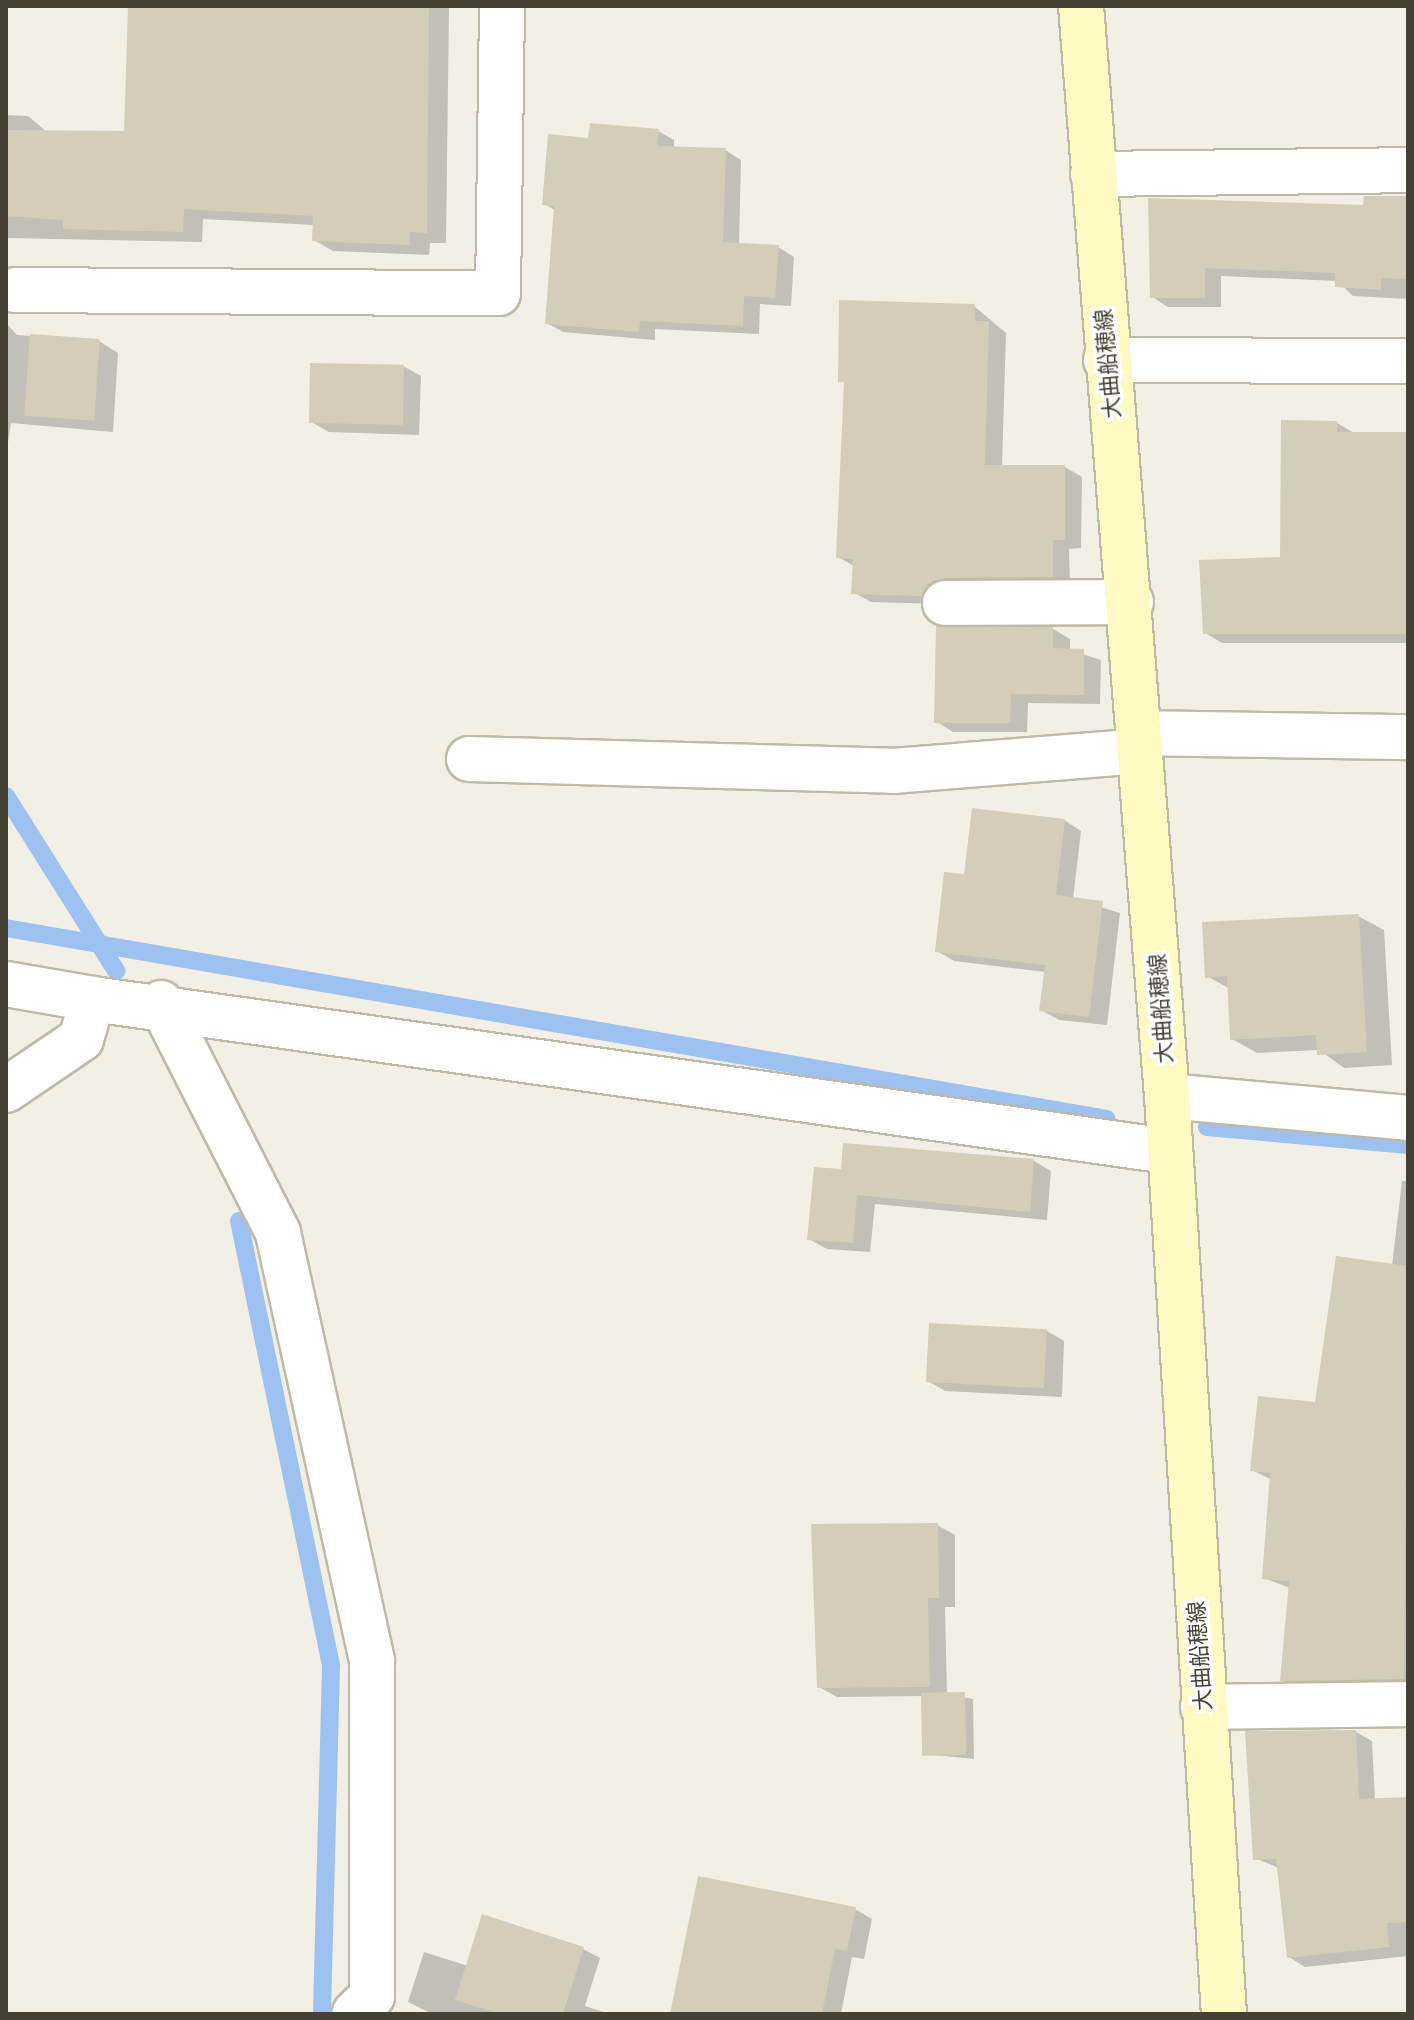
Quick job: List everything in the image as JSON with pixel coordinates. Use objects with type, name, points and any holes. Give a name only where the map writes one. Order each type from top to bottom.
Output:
[{"type":"main road","name":"大曲船穂線","points":[[1081,6],[1106,360],[1131,602],[1167,1096],[1168,1151],[1224,2014]]},
{"type":"street","points":[[15,290],[498,293],[502,6]]},
{"type":"street","points":[[1093,174],[1408,170]]},
{"type":"street","points":[[1106,360],[1408,361]]},
{"type":"street","points":[[945,603],[1131,602]]},
{"type":"street","points":[[469,759],[893,771],[1139,742],[1408,737]]},
{"type":"street","points":[[6,984],[93,999],[161,1003],[1168,1151]]},
{"type":"street","points":[[6,1090],[81,1039],[93,999]]},
{"type":"street","points":[[161,1003],[278,1233],[372,1661],[372,1996],[354,2014]]},
{"type":"street","points":[[1167,1096],[1408,1118]]},
{"type":"street","points":[[1203,1707],[1408,1704]]},
{"type":"building","points":[[128,6],[429,6],[427,233],[410,232],[410,245],[312,241],[313,216],[184,209],[183,232],[63,229],[63,220],[6,216],[6,130],[124,131]]},
{"type":"building","points":[[590,123],[659,129],[657,146],[726,148],[723,242],[779,245],[775,298],[744,296],[743,326],[640,321],[639,332],[545,324],[554,206],[542,205],[548,134],[588,138]]},
{"type":"building","points":[[1364,196],[1408,196],[1408,279],[1381,278],[1381,290],[1335,287],[1335,273],[1205,268],[1205,298],[1150,298],[1148,198],[1363,205]]},
{"type":"building","points":[[839,300],[975,304],[975,321],[989,321],[985,465],[1065,465],[1065,540],[1053,540],[1053,577],[945,578],[922,596],[851,594],[853,559],[836,558],[844,382],[838,382]]},
{"type":"building","points":[[30,334],[100,339],[94,421],[24,416]]},
{"type":"building","points":[[310,363],[404,365],[403,425],[309,423]]},
{"type":"building","points":[[1281,420],[1337,421],[1337,432],[1408,432],[1408,634],[1203,634],[1199,560],[1280,557]]},
{"type":"building","points":[[936,626],[1053,627],[1053,648],[1084,649],[1084,695],[1011,694],[1010,723],[934,723]]},
{"type":"building","points":[[972,808],[1065,819],[1056,895],[1103,901],[1089,1017],[1039,1011],[1045,965],[935,952],[944,872],[964,874]]},
{"type":"building","points":[[1359,914],[1367,1052],[1317,1055],[1316,1035],[1230,1040],[1227,976],[1205,978],[1202,922]]},
{"type":"building","points":[[843,1143],[1034,1159],[1030,1212],[857,1195],[853,1243],[807,1240],[814,1167],[841,1169]]},
{"type":"building","points":[[1336,1256],[1408,1266],[1404,1679],[1280,1681],[1289,1581],[1262,1579],[1270,1473],[1250,1471],[1258,1396],[1315,1402]]},
{"type":"building","points":[[929,1323],[1047,1329],[1044,1388],[926,1382]]},
{"type":"building","points":[[938,1523],[939,1598],[928,1598],[930,1687],[817,1688],[811,1524]]},
{"type":"building","points":[[965,1692],[966,1755],[922,1756],[921,1693]]},
{"type":"building","points":[[1356,1730],[1359,1799],[1408,1797],[1408,1922],[1387,1923],[1389,1947],[1287,1958],[1276,1859],[1253,1860],[1245,1731]]},
{"type":"building","points":[[698,1876],[856,1907],[847,1951],[835,1949],[822,2014],[670,2014]]},
{"type":"building","points":[[482,1914],[584,1947],[563,2014],[500,2014],[455,2000]]},
{"type":"waterway","points":[[6,796],[116,971]]},
{"type":"waterway","points":[[6,928],[1107,1119]]},
{"type":"waterway","points":[[1207,1127],[1408,1145]]},
{"type":"waterway","points":[[239,1221],[331,1667],[322,2014]]}]
